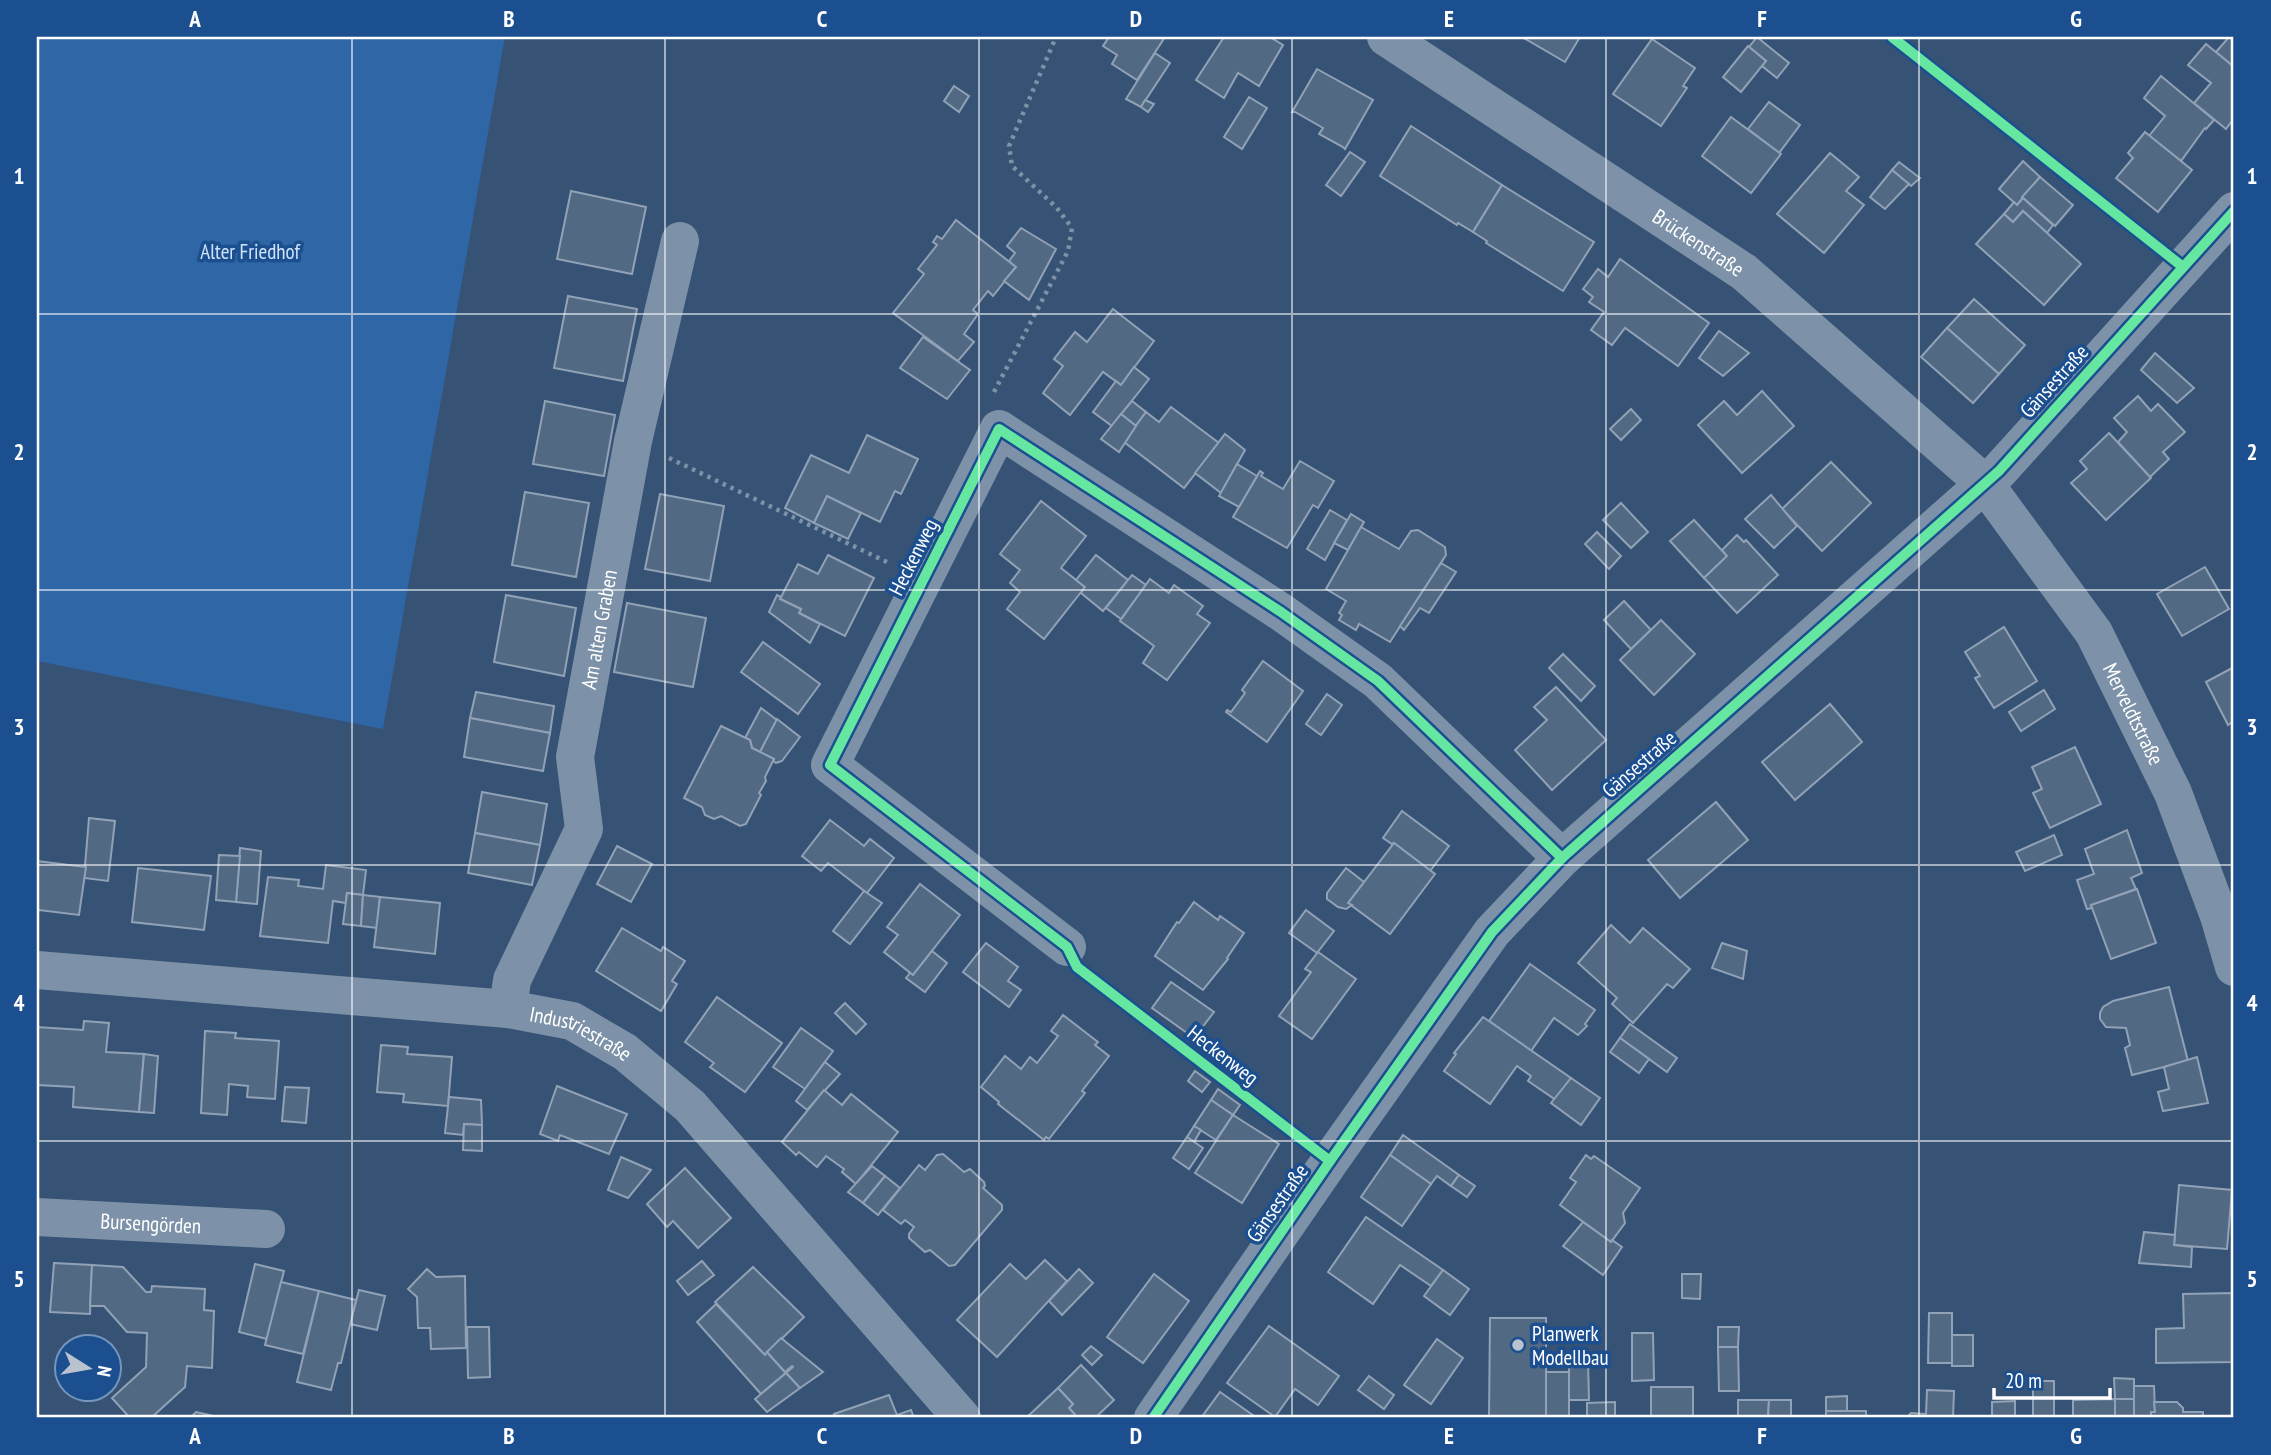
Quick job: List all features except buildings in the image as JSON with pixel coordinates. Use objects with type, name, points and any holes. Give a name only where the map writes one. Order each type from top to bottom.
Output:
[{"type":"street","name":"Brückenstraße","points":[[1386,37],[1744,272],[1985,484]]},
{"type":"street","name":"Gänsestraße","points":[[1153,1418],[1322,1172],[1485,942],[1562,858],[1985,484],[2234,211]]},
{"type":"street","name":"Am alten Graben","points":[[508,1009],[512,980],[584,829],[575,757],[633,442],[680,241]]},
{"type":"street","name":"Heckenweg","points":[[999,429],[830,765],[1067,947]]},
{"type":"street","points":[[999,429],[1281,612],[1378,681],[1562,858]]},
{"type":"street","name":"Merveldtstraße","points":[[1985,484],[2094,633],[2173,793],[2219,916],[2234,967]]},
{"type":"street","name":"Industriestraße","points":[[37,970],[508,1009],[572,1021],[625,1052],[690,1107],[962,1418]]},
{"type":"street","name":"Bursengörden","points":[[37,1217],[266,1229]]},
{"type":"path","points":[[999,429],[993,395],[1068,251],[1072,228],[1057,208],[1013,166],[1009,146],[1056,37]]},
{"type":"path","points":[[633,442],[924,579]]},
{"type":"green space","name":"Alter Friedhof","points":[[37,37],[505,37],[383,729],[37,661]]},
{"type":"cycle path","points":[[1892,37],[2183,267]]},
{"type":"cycle path","points":[[1153,1418],[1492,932],[1562,858],[1999,471],[2234,211]]},
{"type":"cycle path","points":[[1330,1161],[1077,967],[1067,947],[830,765],[999,429],[1281,612],[1378,681],[1562,858]]},
{"type":"place","name":"Planwerk Modellbau","points":[[1518,1345]]}]
